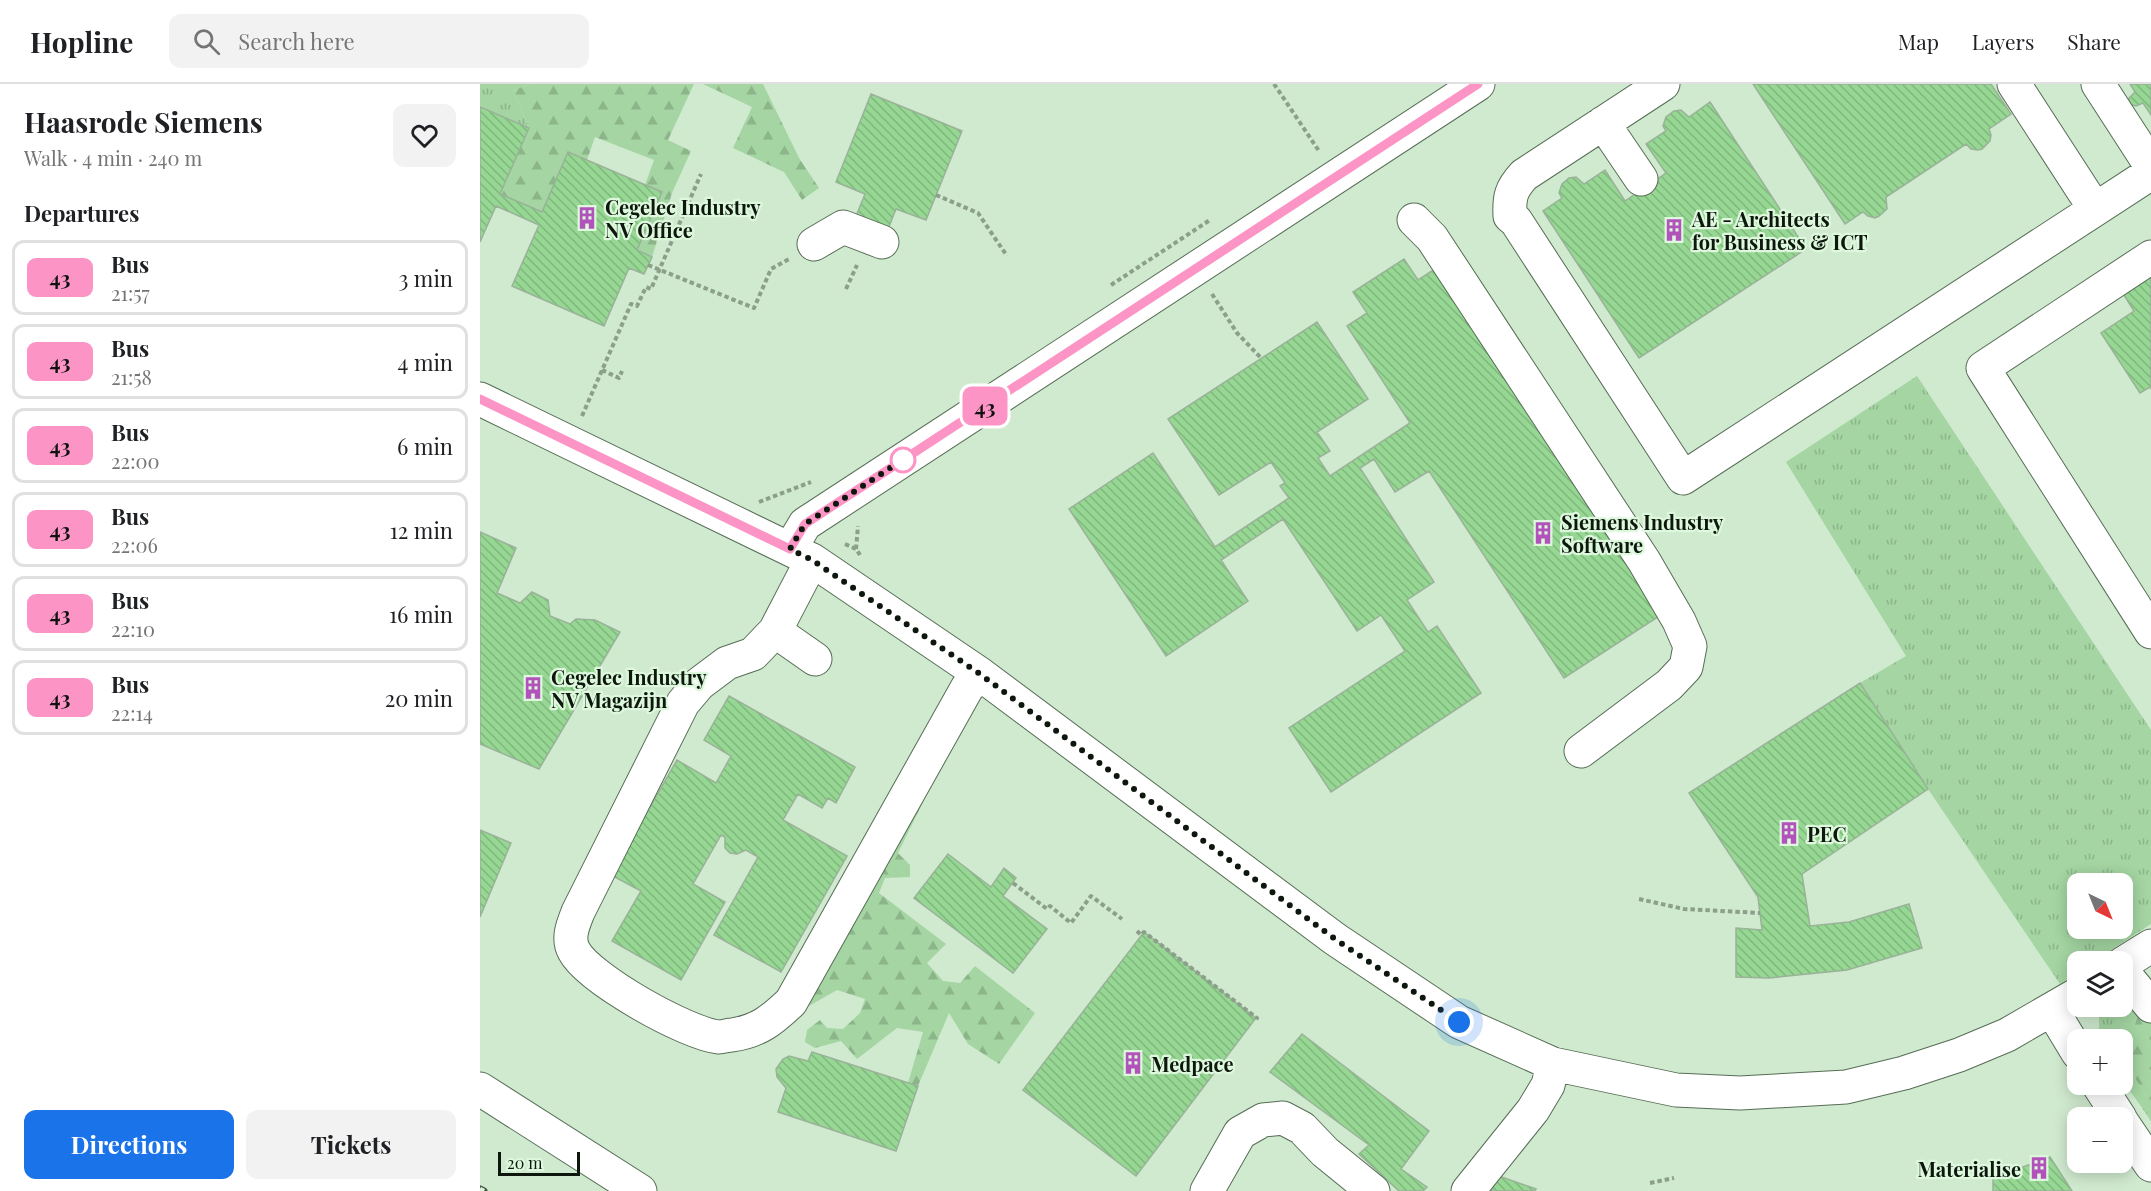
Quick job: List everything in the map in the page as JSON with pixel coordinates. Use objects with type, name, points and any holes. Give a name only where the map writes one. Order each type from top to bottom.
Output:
[{"type":"street","points":[[980,674],[967,688],[791,1002],[771,1021],[747,1032],[719,1037],[680,1024],[612,987],[585,966],[573,950],[570,931],[578,912],[683,704],[699,684],[727,663],[753,654],[775,631],[801,555],[805,524],[1478,84]]},
{"type":"street","points":[[1663,84],[1524,175],[1513,187],[1509,203],[1510,216],[1683,478],[2151,172]]},
{"type":"street","points":[[2014,84],[2095,209]]},
{"type":"street","points":[[2098,84],[2151,166]]},
{"type":"street","points":[[1603,123],[1641,179]]},
{"type":"street","points":[[1414,220],[1432,238],[1644,561],[1679,621],[1690,646],[1686,667],[1669,685],[1581,751]]},
{"type":"street","points":[[814,244],[843,227],[882,243]]},
{"type":"street","points":[[2151,257],[1983,368],[2151,632]]},
{"type":"street","points":[[480,399],[801,555],[980,674],[1345,945],[1459,1022],[1553,1064],[1676,1090],[1740,1093],[1846,1087],[1959,1055],[2007,1035],[2065,1002],[2072,1029]]},
{"type":"street","points":[[775,631],[815,659]]},
{"type":"street","points":[[2133,957],[2151,946]]},
{"type":"street","points":[[2133,984],[2151,1006]]},
{"type":"street","points":[[1468,1191],[1533,1110],[1548,1085],[1553,1064]]},
{"type":"street","points":[[480,1089],[640,1191]]},
{"type":"street","points":[[1207,1191],[1240,1133],[1263,1120],[1283,1118],[1302,1128],[1325,1152],[1373,1191]]},
{"type":"street","points":[[2133,1139],[2151,1166]]},
{"type":"path","points":[[1274,84],[1318,151]]},
{"type":"path","points":[[570,442],[631,304],[638,306],[646,286],[651,289],[701,174]]},
{"type":"path","points":[[936,195],[978,213],[1007,256]]},
{"type":"path","points":[[648,265],[754,308],[771,269],[814,244]]},
{"type":"path","points":[[1196,268],[1237,333],[1262,359]]},
{"type":"path","points":[[602,370],[619,378],[622,371]]},
{"type":"path","points":[[1013,883],[1047,909],[1050,906],[1071,923],[1091,896],[1122,920]]},
{"type":"path","points":[[1639,898],[1684,909],[1760,913]]},
{"type":"path","points":[[1137,931],[1141,934],[1144,932],[1256,1019]]},
{"type":"path","points":[[1650,1183],[1674,1178]]},
{"type":"green space","points":[[480,84],[531,84],[513,90],[529,128],[480,107]]},
{"type":"green space","points":[[531,84],[694,84],[668,140],[691,151],[672,193],[652,257],[637,250],[645,185],[654,160],[595,137],[587,160],[568,152],[542,212],[500,194],[529,128],[513,90]]},
{"type":"green space","points":[[703,84],[763,84],[799,158],[819,188],[802,200],[784,172],[733,148],[752,107]]},
{"type":"green space","points":[[1917,376],[2151,730],[2151,924],[2133,936],[2133,873],[2067,873],[2067,939],[2128,939],[2109,951],[2067,951],[2067,979],[2060,984],[1928,789],[1860,683],[1906,656],[1786,462]]},
{"type":"green space","points":[[918,794],[926,796],[898,853],[910,865],[910,877],[885,878],[879,893],[946,944],[927,963],[943,981],[960,983],[975,966],[1035,1013],[999,1064],[968,1044],[949,1013],[918,1086],[908,1083],[923,1032],[897,1028],[857,1059],[841,1041],[815,1048],[805,1042],[807,1030],[820,1020],[827,1028],[843,1029],[860,1013],[865,999],[837,990],[809,1006],[836,941]]},
{"type":"green space","points":[[2151,983],[2133,1039],[2133,1029],[2099,1029],[2099,1017],[2133,1017],[2133,995]]},
{"type":"green space","points":[[2151,1003],[2151,1122],[2147,1115],[2147,1096],[2133,1076],[2133,1033],[2138,1014]]},
{"type":"green space","points":[[2133,1076],[2147,1096],[2147,1115],[2133,1095]]},
{"type":"building","name":"AE - Architects for Business & ICT","points":[[1753,84],[1991,84],[2011,114],[1989,129],[1990,141],[1982,149],[1971,149],[1966,144],[1886,197],[1887,209],[1879,216],[1875,218],[1863,212],[1845,224]]},
{"type":"building","points":[[2130,84],[2151,84],[2151,115],[2143,103],[2136,106],[2128,104],[2129,98],[2135,92]]},
{"type":"building","points":[[871,94],[962,131],[926,220],[896,209],[886,234],[854,221],[865,194],[836,182]]},
{"type":"building","name":"AE - Architects for Business & ICT","points":[[1710,102],[1806,249],[1639,358],[1543,211],[1562,198],[1559,193],[1562,184],[1569,178],[1576,177],[1584,184],[1605,170],[1625,201],[1666,173],[1646,144],[1666,131],[1663,126],[1666,117],[1674,111],[1681,110],[1689,117]]},
{"type":"building","name":"Cegelec Industry NV Office","points":[[480,107],[529,128],[500,194],[542,212],[568,152],[662,192],[637,250],[652,257],[644,274],[629,268],[604,326],[512,286],[539,225],[496,206],[480,242]]},
{"type":"building","name":"Siemens Industry Software","points":[[1404,259],[1418,280],[1441,265],[1667,611],[1564,678],[1429,471],[1395,492],[1374,459],[1360,468],[1434,582],[1407,600],[1428,632],[1437,626],[1481,693],[1331,792],[1289,728],[1405,651],[1381,615],[1357,631],[1283,519],[1221,560],[1248,601],[1166,656],[1069,509],[1153,453],[1215,547],[1289,498],[1280,486],[1285,483],[1271,462],[1219,495],[1168,419],[1317,322],[1368,399],[1317,432],[1330,451],[1318,458],[1330,476],[1410,423],[1347,326],[1367,313],[1353,292]]},
{"type":"building","points":[[2151,274],[2151,389],[2150,387],[2140,393],[2101,333],[2134,311],[2122,292]]},
{"type":"building","name":"Cegelec Industry NV Magazijn","points":[[480,532],[516,548],[497,593],[520,603],[532,592],[548,600],[550,616],[570,624],[576,619],[595,620],[620,632],[539,769],[480,744]]},
{"type":"building","name":"PEC","points":[[1860,683],[1928,789],[1802,874],[1810,926],[1849,922],[1909,904],[1922,948],[1847,970],[1769,978],[1736,977],[1736,928],[1762,930],[1758,897],[1689,793]]},
{"type":"building","points":[[729,696],[855,767],[836,803],[828,798],[822,808],[798,794],[783,820],[847,856],[781,972],[714,935],[758,857],[746,850],[737,854],[730,853],[725,848],[725,837],[721,835],[693,884],[725,902],[681,980],[612,941],[641,891],[611,875],[677,760],[716,783],[731,756],[704,740]]},
{"type":"building","points":[[480,830],[511,843],[480,917]]},
{"type":"building","points":[[948,854],[991,887],[1004,868],[1016,878],[1003,896],[1047,929],[1013,973],[914,898]]},
{"type":"building","name":"Medpace","points":[[1144,932],[1256,1018],[1136,1176],[1023,1090]]},
{"type":"building","name":"Medpace","points":[[1302,1034],[1429,1131],[1401,1169],[1427,1187],[1423,1191],[1399,1191],[1359,1154],[1369,1145],[1270,1072]]},
{"type":"building","points":[[812,1052],[918,1086],[896,1151],[778,1112],[786,1088],[777,1077],[776,1069],[783,1059],[789,1056],[808,1061]]},
{"type":"building","name":"Materialise","points":[[2050,1157],[2072,1191],[1993,1191],[1993,1178]]},
{"type":"building","points":[[1496,1175],[1536,1189],[1535,1191],[1491,1191]]},
{"type":"railway","points":[[480,1189],[484,1191]]},
{"type":"bus line","name":"43","points":[[480,399],[790,549],[805,524],[1478,84]]},
{"type":"place","name":"Cegelec Industry NV Office","points":[[587,218]]},
{"type":"place","name":"AE - Architects for Business & ICT","points":[[1674,230]]},
{"type":"place","name":"Siemens Industry Software","points":[[1543,533]]},
{"type":"place","name":"Cegelec Industry NV Magazijn","points":[[533,688]]},
{"type":"place","name":"PEC","points":[[1789,833]]},
{"type":"place","name":"Medpace","points":[[1133,1063]]},
{"type":"place","name":"Materialise","points":[[2039,1168]]},
{"type":"route","points":[[903,460],[910,455],[805,524],[790,549],[812,560],[980,674],[1335,939],[1459,1022]]}]
